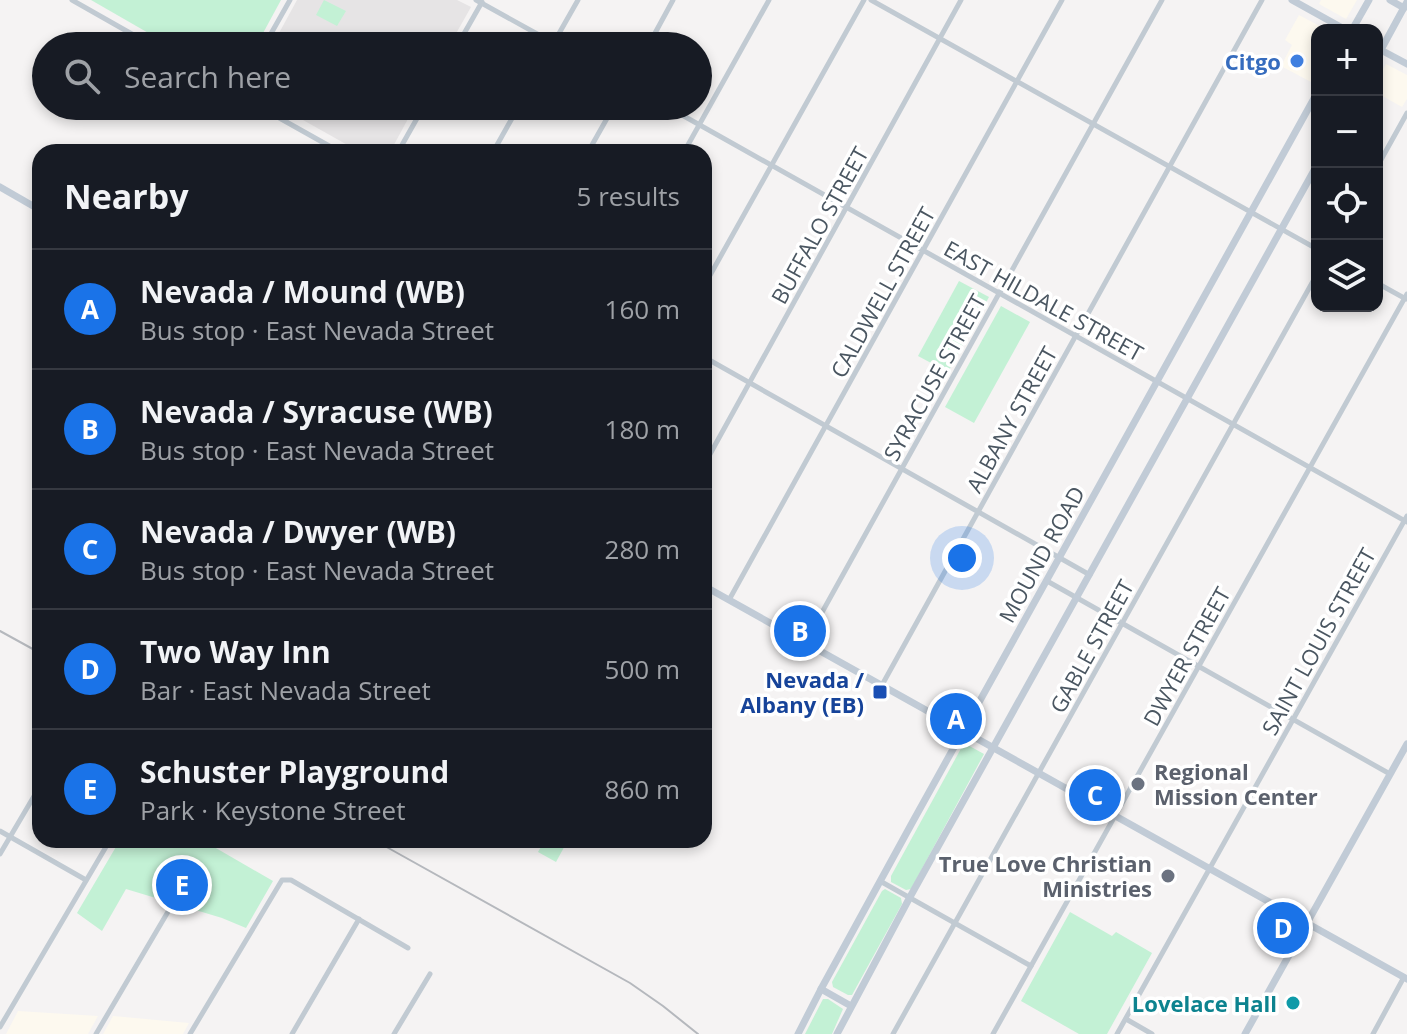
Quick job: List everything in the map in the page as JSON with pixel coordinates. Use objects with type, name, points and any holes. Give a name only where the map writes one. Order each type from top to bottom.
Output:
[{"type":"main road","points":[[1292,0],[1335,24]]},
{"type":"main road","points":[[1355,24],[1369,0]]},
{"type":"main road","points":[[1383,42],[1405,5],[1390,0]]},
{"type":"main road","points":[[1383,53],[1407,64]]},
{"type":"main road","name":"MOUND ROAD","points":[[798,1034],[1315,96]]},
{"type":"main road","points":[[837,1034],[1315,168]]},
{"type":"main road","points":[[0,187],[32,205]]},
{"type":"main road","points":[[712,590],[1406,978]]},
{"type":"main road","points":[[1245,1034],[1407,744]]},
{"type":"main road","points":[[821,989],[851,1006]]},
{"type":"street","points":[[72,0],[128,32]]},
{"type":"street","points":[[272,32],[290,0]]},
{"type":"street","points":[[562,32],[578,0]]},
{"type":"street","points":[[656,32],[673,0]]},
{"type":"street","points":[[712,102],[769,0]]},
{"type":"street","points":[[712,272],[864,0]]},
{"type":"street","points":[[871,0],[1311,246]]},
{"type":"street","name":"BUFFALO STREET","points":[[712,451],[961,0]]},
{"type":"street","name":"CALDWELL STREET","points":[[729,600],[1062,0]]},
{"type":"street","name":"SYRACUSE STREET","points":[[805,643],[1162,0]]},
{"type":"street","name":"ALBANY STREET","points":[[881,686],[1262,0]]},
{"type":"street","points":[[464,32],[480,1],[533,32]]},
{"type":"street","points":[[1383,156],[1407,113]]},
{"type":"street","points":[[283,120],[326,144]]},
{"type":"street","points":[[403,144],[416,120]]},
{"type":"street","points":[[498,144],[511,120]]},
{"type":"street","points":[[593,144],[606,120]]},
{"type":"street","name":"EAST HILDALE STREET","points":[[690,120],[1406,519]]},
{"type":"street","points":[[688,144],[702,120]]},
{"type":"street","name":"GABLE STREET","points":[[893,1034],[1311,285]]},
{"type":"street","points":[[1383,286],[1406,297]]},
{"type":"street","name":"DWYER STREET","points":[[993,1034],[1406,297]]},
{"type":"street","points":[[712,362],[1090,575]]},
{"type":"street","name":"SAINT LOUIS STREET","points":[[1117,1034],[1406,519]]},
{"type":"street","points":[[1047,581],[1390,774]]},
{"type":"street","points":[[0,854],[32,800]]},
{"type":"street","points":[[0,831],[86,880]]},
{"type":"street","points":[[0,1027],[105,848]]},
{"type":"street","points":[[190,1034],[279,882],[285,879],[408,948]]},
{"type":"street","points":[[880,881],[1031,966]]},
{"type":"street","points":[[96,1034],[169,910]]},
{"type":"street","points":[[292,1034],[359,919]]},
{"type":"street","points":[[394,1034],[430,974]]},
{"type":"street","points":[[1373,1034],[1406,978]]},
{"type":"street","points":[[1126,1019],[1152,1034]]},
{"type":"shaded area","points":[[297,0],[457,0],[471,7],[457,32],[280,32]]},
{"type":"shaded area","points":[[1321,0],[1357,0],[1346,19],[1319,4]]},
{"type":"shaded area","points":[[1299,15],[1316,24],[1311,24],[1311,82],[1281,66],[1292,45],[1285,40]]},
{"type":"shaded area","points":[[1386,64],[1407,75],[1407,99],[1402,107],[1383,96],[1383,69]]},
{"type":"shaded area","points":[[303,120],[407,120],[394,144],[346,144]]},
{"type":"shaded area","points":[[18,1011],[98,1016],[88,1034],[6,1034]]},
{"type":"shaded area","points":[[113,1016],[189,1023],[183,1034],[103,1034]]},
{"type":"green space","points":[[91,0],[281,0],[264,32],[147,32]]},
{"type":"green space","points":[[324,0],[346,11],[337,26],[316,15]]},
{"type":"green space","points":[[959,281],[989,297],[948,372],[918,356]]},
{"type":"green space","points":[[1001,306],[1030,322],[974,423],[945,407]]},
{"type":"green space","points":[[964,743],[984,754],[911,889],[906,890],[891,882],[891,876]]},
{"type":"green space","points":[[115,848],[216,848],[273,881],[246,928],[126,889],[102,931],[77,913]]},
{"type":"green space","points":[[540,848],[564,848],[556,862],[538,852]]},
{"type":"green space","points":[[885,889],[901,898],[902,904],[852,995],[848,995],[833,987],[832,982]]},
{"type":"green space","points":[[1070,912],[1112,936],[1116,932],[1152,953],[1107,1034],[1079,1034],[1021,1001]]},
{"type":"green space","points":[[823,999],[843,1009],[832,1034],[805,1034]]},
{"type":"railway","points":[[0,631],[32,649]]},
{"type":"railway","points":[[388,848],[630,983],[698,1034]]},
{"type":"place","name":"Citgo","points":[[1297,61]]},
{"type":"place","name":"Nevada / Syracuse (WB)","points":[[800,631]]},
{"type":"place","name":"Nevada / Albany (EB)","points":[[880,692]]},
{"type":"place","name":"Nevada / Mound (WB)","points":[[956,719]]},
{"type":"place","name":"Regional Mission Center","points":[[1138,784]]},
{"type":"place","name":"Nevada / Dwyer (WB)","points":[[1095,795]]},
{"type":"place","name":"True Love Christian Ministries","points":[[1168,876]]},
{"type":"place","name":"Schuster Playground","points":[[182,885]]},
{"type":"place","name":"Two Way Inn","points":[[1283,928]]},
{"type":"place","name":"Lovelace Hall","points":[[1293,1003]]}]
